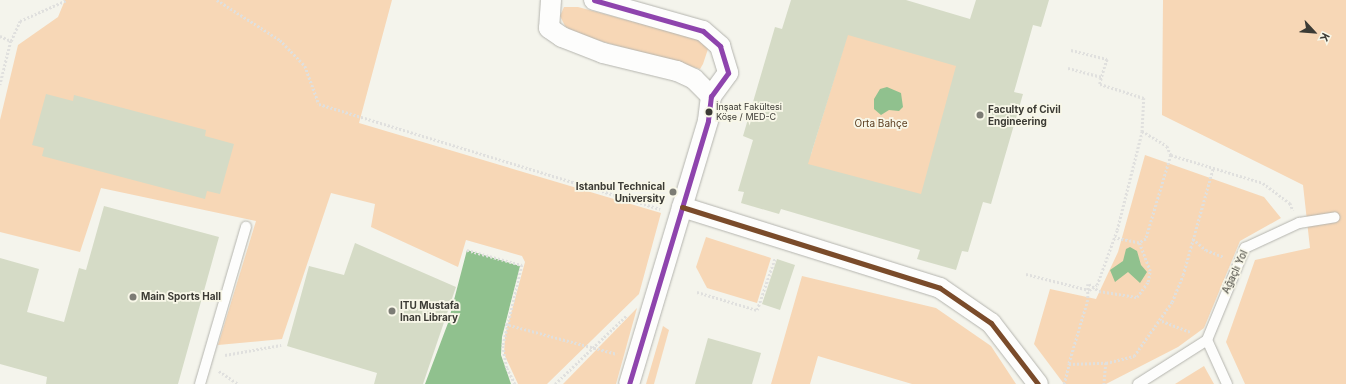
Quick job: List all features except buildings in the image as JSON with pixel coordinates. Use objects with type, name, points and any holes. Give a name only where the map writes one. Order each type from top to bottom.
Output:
[{"type":"street","points":[[551,0],[549,28],[562,37],[603,53],[677,71],[694,79],[711,96]]},
{"type":"street","points":[[594,0],[703,31],[720,46],[728,73],[711,96],[708,121],[629,384]]},
{"type":"street","points":[[681,211],[940,288],[991,323],[1038,384]]},
{"type":"lane","name":"Ağaçlı Yol","points":[[1207,340],[1245,248],[1299,223],[1335,217]]},
{"type":"lane","points":[[200,384],[246,227]]},
{"type":"lane","points":[[1138,384],[1207,340],[1227,384]]},
{"type":"path","points":[[0,85],[10,41],[20,21],[67,0]]},
{"type":"path","points":[[216,0],[280,40],[305,66],[319,104],[681,211]]},
{"type":"path","points":[[0,36],[10,41]]},
{"type":"path","points":[[1071,50],[1107,59]]},
{"type":"path","points":[[1105,65],[1107,59]]},
{"type":"path","points":[[1026,274],[1088,290],[1093,287],[1105,268],[1115,238],[1142,131],[1144,98],[1100,84],[1107,59]]},
{"type":"path","points":[[1068,68],[1102,77]]},
{"type":"path","points":[[1115,238],[1139,243],[1146,239],[1171,154],[1167,146],[1142,131]]},
{"type":"path","points":[[1171,154],[1263,183],[1290,203],[1299,223]]},
{"type":"path","points":[[1069,364],[1106,363],[1134,356],[1162,321],[1183,275],[1213,168]]},
{"type":"path","points":[[1193,239],[1214,255],[1239,260]]},
{"type":"path","points":[[1064,384],[1088,300],[1088,284],[1116,296],[1137,297],[1148,282],[1150,271],[1139,243]]},
{"type":"path","points":[[467,250],[522,265],[506,324],[503,356],[515,384]]},
{"type":"path","points":[[697,292],[757,310],[775,257]]},
{"type":"path","points":[[555,384],[630,312]]},
{"type":"path","points":[[1162,321],[1207,340]]},
{"type":"path","points":[[506,324],[636,359]]},
{"type":"path","points":[[207,360],[281,345]]},
{"type":"path","points":[[207,360],[238,384]]},
{"type":"path","points":[[1104,384],[1106,363]]},
{"type":"green space","points":[[65,0],[392,0],[359,123],[661,213],[639,294],[547,384],[518,384],[504,354],[505,335],[525,262],[522,256],[466,240],[458,267],[371,227],[375,204],[331,193],[282,339],[218,345],[256,221],[101,188],[80,252],[0,232],[0,120],[18,45],[58,17]]},
{"type":"green space","points":[[1163,0],[1346,0],[1346,384],[1245,384],[1226,342],[1255,260],[1310,248],[1303,185],[1162,115]]},
{"type":"green space","points":[[564,7],[578,7],[702,40],[708,49],[703,64],[700,69],[575,34],[565,26],[560,16]]},
{"type":"green space","name":"Orta Bahçe","points":[[833,25],[964,68],[933,208],[800,162],[811,154],[844,46]]},
{"type":"green space","points":[[1145,155],[1264,197],[1281,218],[1240,241],[1204,328],[1178,347],[1106,384],[1064,384],[1034,344],[1050,289],[1096,299],[1118,252]]},
{"type":"green space","points":[[706,237],[771,258],[757,303],[707,288],[696,267]]},
{"type":"green space","points":[[802,276],[936,308],[991,346],[1016,384],[912,384],[818,356],[810,384],[771,384]]},
{"type":"green space","points":[[637,308],[616,384],[563,384]]},
{"type":"green space","points":[[663,326],[669,330],[654,384],[646,384]]},
{"type":"green space","points":[[1204,366],[1214,384],[1175,384]]},
{"type":"shaded area","points":[[887,87],[901,93],[903,107],[899,111],[889,110],[881,115],[874,109],[874,99],[880,89]]},
{"type":"shaded area","points":[[1130,247],[1137,251],[1141,265],[1147,272],[1140,283],[1128,272],[1115,282],[1110,270],[1123,261],[1126,249]]},
{"type":"shaded area","points":[[467,250],[520,266],[502,337],[501,355],[511,384],[425,384],[448,323]]},
{"type":"transit line","points":[[594,0],[703,31],[720,46],[728,73],[711,96],[708,121],[629,384]]},
{"type":"transit line","points":[[682,207],[940,288],[991,323],[1038,384]]},
{"type":"place","name":"İnşaat Fakültesi Köşe / MED-C","points":[[709,112]]},
{"type":"place","name":"Faculty of Civil Engineering","points":[[980,115]]},
{"type":"place","name":"Istanbul Technical University","points":[[673,192]]},
{"type":"place","name":"Main Sports Hall","points":[[133,297]]},
{"type":"place","name":"ITU Mustafa Inan Library","points":[[392,311]]}]
